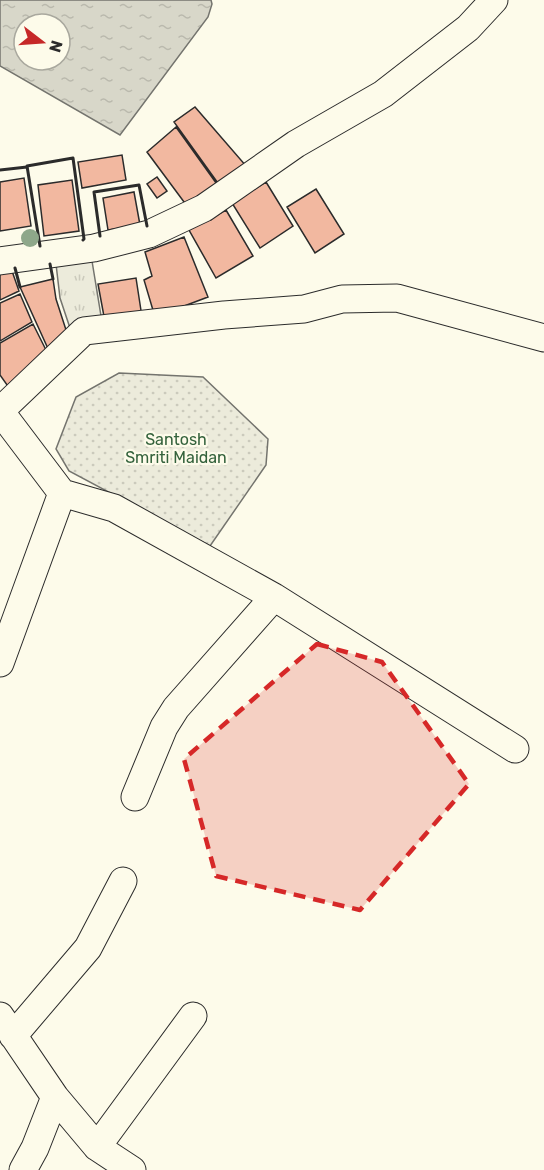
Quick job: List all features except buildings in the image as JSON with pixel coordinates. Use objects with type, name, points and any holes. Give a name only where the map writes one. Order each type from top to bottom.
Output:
[{"type":"street","points":[[0,261],[94,248],[138,237],[204,208],[297,144],[383,94],[468,28],[494,0]]},
{"type":"street","points":[[515,749],[274,597],[114,508],[62,493],[0,411],[84,331],[224,315],[304,309],[342,299],[397,298],[544,338]]},
{"type":"street","points":[[0,663],[62,493]]},
{"type":"street","points":[[135,797],[164,727],[176,708],[274,597]]},
{"type":"street","points":[[123,881],[88,948],[7,1026],[55,1097],[97,1147],[132,1170]]},
{"type":"street","points":[[97,1147],[193,1016]]},
{"type":"street","points":[[23,1170],[35,1148],[55,1097]]},
{"type":"highlighted area","points":[[317,644],[382,662],[469,784],[360,910],[216,876],[184,759]]},
{"type":"green space","points":[[92,261],[102,322],[71,331],[60,298],[56,264]]},
{"type":"green space","name":"Santosh Smriti Maidan","points":[[119,373],[203,377],[268,439],[266,465],[210,546],[69,471],[56,449],[76,397]]},
{"type":"water","points":[[0,0],[211,0],[208,17],[120,135],[0,66]]},
{"type":"wall","points":[[40,246],[27,166],[73,158],[83,240]]},
{"type":"wall","points":[[0,170],[27,167]]},
{"type":"wall","points":[[100,236],[94,192],[139,185],[147,226]]},
{"type":"wall","points":[[50,264],[53,279]]},
{"type":"wall","points":[[15,268],[20,287]]}]
